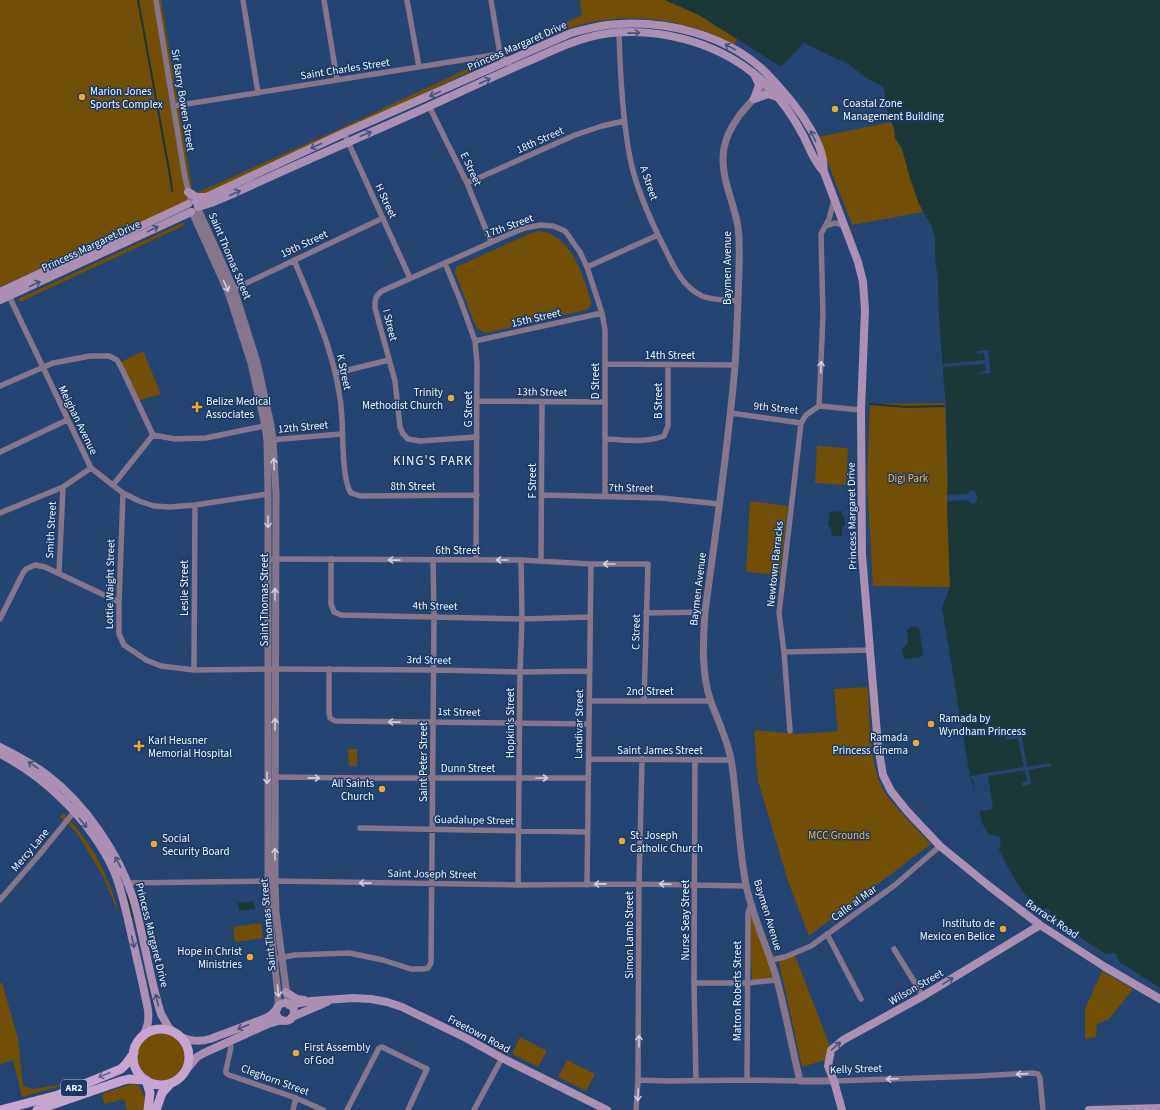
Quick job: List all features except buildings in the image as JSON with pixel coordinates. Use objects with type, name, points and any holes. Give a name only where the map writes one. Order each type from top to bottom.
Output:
[{"type":"main road","name":"Princess Margaret Drive","points":[[0,292],[194,207],[217,201],[429,106],[571,33],[602,26],[619,24],[663,26],[698,34],[719,42],[741,54],[760,68],[798,127],[816,164],[824,172]]},
{"type":"main road","name":"Princess Margaret Drive","points":[[0,300],[194,207],[206,197],[344,133],[510,65],[563,46],[611,33],[641,33],[662,35],[691,42],[725,55],[769,82],[796,107],[807,124],[819,149],[823,161],[824,172],[858,262],[863,282],[865,310],[861,410],[862,555],[878,746],[883,775],[897,800],[940,846]]},
{"type":"main road","points":[[754,74],[759,85],[754,99]]},
{"type":"main road","points":[[754,99],[768,94],[780,98]]},
{"type":"main road","points":[[188,192],[196,197],[206,197]]},
{"type":"main road","name":"Princess Margaret Drive","points":[[0,747],[47,775],[86,814],[104,838],[120,865],[133,900],[159,1008],[164,1021],[178,1035]]},
{"type":"main road","name":"Princess Margaret Drive","points":[[0,754],[26,769],[66,803],[90,832],[112,868],[118,883],[129,923],[148,1010],[149,1020],[147,1029],[142,1037]]},
{"type":"main road","name":"Barrack Road","points":[[940,846],[1040,925],[1105,967],[1160,999]]},
{"type":"main road","name":"Wilson Street","points":[[842,1110],[828,1066],[831,1050],[843,1040],[923,996],[1040,925]]},
{"type":"main road","points":[[286,992],[297,999],[311,1000]]},
{"type":"main road","name":"Freetown Road","points":[[288,1004],[311,1000],[336,1000],[352,998],[387,1002],[402,1007],[466,1038],[502,1058],[607,1110]]},
{"type":"main road","name":"Freetown Road","points":[[292,1017],[336,1000]]},
{"type":"main road","points":[[148,1110],[150,1093],[145,1080],[136,1068],[134,1060],[134,1053],[137,1044],[142,1037],[150,1032],[167,1030],[194,1041],[202,1041],[266,1018],[283,1004],[288,1004],[293,1009],[292,1017],[288,1020],[268,1024],[197,1058],[183,1075],[162,1092],[156,1110]]},
{"type":"main road","points":[[278,1008],[277,1016],[282,1020]]},
{"type":"main road","points":[[178,1035],[186,1044],[189,1060],[187,1069]]},
{"type":"main road","name":"AR2","points":[[1,1110],[58,1095],[121,1069],[134,1053]]},
{"type":"main road","name":"AR2","points":[[37,1110],[121,1081],[129,1079],[145,1080]]},
{"type":"main road","points":[[145,1080],[153,1084],[170,1084]]},
{"type":"main road","name":"Wilson Street","points":[[834,1081],[842,1092],[847,1110]]},
{"type":"main road","points":[[1089,1110],[1160,1108]]},
{"type":"street","name":"Sir Barry Bowen Street","points":[[156,0],[188,192],[194,207]]},
{"type":"street","points":[[243,0],[258,93]]},
{"type":"street","points":[[324,0],[337,80]]},
{"type":"street","points":[[407,0],[418,67]]},
{"type":"street","points":[[491,0],[500,54],[510,65]]},
{"type":"street","name":"A Street","points":[[619,24],[624,122],[630,159],[639,189],[658,235],[679,276],[688,286],[703,296],[738,301]]},
{"type":"street","name":"Saint Charles Street","points":[[174,106],[500,54]]},
{"type":"street","name":"Baymen Avenue","points":[[769,82],[732,127],[726,139],[723,153],[724,177],[738,228],[738,301],[735,365],[730,413],[703,633],[704,659],[710,701],[726,740],[731,760],[737,824],[746,886],[777,980],[800,1081]]},
{"type":"street","name":"E Street","points":[[429,106],[467,183],[491,242]]},
{"type":"street","name":"18th Street","points":[[467,183],[575,135],[602,126],[624,122]]},
{"type":"street","name":"H Street","points":[[344,133],[410,278]]},
{"type":"street","points":[[834,200],[830,219],[821,234],[823,315],[819,406],[861,410]]},
{"type":"street","name":"Saint Thomas Street","points":[[194,207],[234,289],[240,317]]},
{"type":"street","name":"Saint Thomas Street","points":[[194,207],[257,362],[268,426],[276,493],[271,559]]},
{"type":"street","name":"19th Street","points":[[234,289],[383,218]]},
{"type":"street","points":[[826,226],[835,223],[844,225]]},
{"type":"street","name":"17th Street","points":[[445,263],[525,228],[541,224],[553,226],[565,231],[580,252],[587,267]]},
{"type":"street","points":[[587,267],[658,235]]},
{"type":"street","name":"K Street","points":[[294,260],[322,327],[336,373],[342,417],[342,434],[347,484],[351,493]]},
{"type":"street","name":"I Street","points":[[445,263],[382,291],[377,295],[375,301],[395,381],[400,426],[403,434],[408,439],[420,441],[477,437]]},
{"type":"street","name":"G Street","points":[[445,263],[475,342],[478,401],[476,560]]},
{"type":"street","name":"D Street","points":[[587,267],[602,313],[605,330],[605,497]]},
{"type":"street","name":"Meighan Avenue","points":[[9,296],[91,468],[123,493],[138,501],[154,506],[170,507],[195,505],[268,494]]},
{"type":"street","name":"15th Street","points":[[475,342],[602,313]]},
{"type":"street","points":[[0,386],[53,363],[90,356],[109,356],[117,360],[153,435]]},
{"type":"street","points":[[336,373],[389,360]]},
{"type":"street","name":"14th Street","points":[[606,364],[735,365]]},
{"type":"street","name":"B Street","points":[[605,439],[643,440],[664,436],[668,426],[668,365]]},
{"type":"street","name":"13th Street","points":[[478,401],[605,402]]},
{"type":"street","name":"F Street","points":[[542,402],[542,561]]},
{"type":"street","name":"9th Street","points":[[730,413],[801,423],[806,415],[819,406]]},
{"type":"street","points":[[0,452],[67,420]]},
{"type":"street","name":"Newtown Barracks","points":[[790,732],[784,652],[779,612],[801,423]]},
{"type":"street","points":[[153,435],[175,439],[206,438],[268,426]]},
{"type":"street","name":"12th Street","points":[[270,440],[342,434]]},
{"type":"street","points":[[113,485],[153,435]]},
{"type":"street","name":"Saint Thomas Street","points":[[270,440],[268,494],[271,559],[271,882],[276,912],[278,1008]]},
{"type":"street","points":[[0,514],[63,487],[91,468]]},
{"type":"street","name":"Smith Street","points":[[58,573],[63,487]]},
{"type":"street","name":"Lottie Waight Street","points":[[123,493],[119,634],[124,645],[146,660],[161,666],[194,670],[271,669]]},
{"type":"street","name":"8th Street","points":[[351,493],[360,496],[477,495]]},
{"type":"street","name":"7th Street","points":[[542,495],[661,498],[719,504]]},
{"type":"street","name":"Leslie Street","points":[[194,670],[195,505]]},
{"type":"street","name":"6th Street","points":[[271,559],[521,560],[591,564],[648,564]]},
{"type":"street","name":"4th Street","points":[[331,559],[331,604],[334,612],[341,615],[522,619],[590,617]]},
{"type":"street","name":"Saint Peter Street","points":[[278,958],[295,955],[349,953],[383,960],[411,969],[428,968],[431,963],[434,670],[433,560]]},
{"type":"street","name":"Hopkin's Street","points":[[518,885],[520,672],[522,619],[521,560]]},
{"type":"street","name":"Landivar Street","points":[[587,884],[591,564]]},
{"type":"street","name":"C Street","points":[[644,701],[648,564]]},
{"type":"street","points":[[0,619],[26,569],[35,566],[40,566],[58,573],[119,602]]},
{"type":"street","points":[[646,613],[705,612]]},
{"type":"street","points":[[784,652],[871,650]]},
{"type":"street","name":"Saint Thomas Street","points":[[271,669],[275,777],[271,882]]},
{"type":"street","name":"3rd Street","points":[[271,669],[520,672],[590,671]]},
{"type":"street","name":"1st Street","points":[[329,669],[329,712],[330,718],[336,721],[589,724]]},
{"type":"street","name":"2nd Street","points":[[589,701],[710,701]]},
{"type":"street","name":"Saint James Street","points":[[588,759],[731,760]]},
{"type":"street","name":"Simon Lamb Street","points":[[636,1110],[638,1080],[639,884],[642,759]]},
{"type":"street","name":"Nurse Seay Street","points":[[695,760],[694,983],[696,1080]]},
{"type":"street","name":"Dunn Street","points":[[275,777],[588,778]]},
{"type":"street","name":"Mercy Lane","points":[[0,900],[40,855],[74,812]]},
{"type":"street","name":"Guadalupe Street","points":[[360,828],[587,832]]},
{"type":"street","name":"Calle al Mar","points":[[771,960],[785,957],[810,946],[828,934],[895,885],[940,846]]},
{"type":"street","name":"Saint Joseph Street","points":[[118,883],[271,882],[746,886]]},
{"type":"street","name":"Matron Roberts Street","points":[[747,1080],[748,913],[751,904]]},
{"type":"street","points":[[828,934],[861,1000]]},
{"type":"street","points":[[894,949],[923,996]]},
{"type":"street","name":"Saint Thomas Street","points":[[278,958],[288,1004]]},
{"type":"street","points":[[694,983],[747,983],[777,980]]},
{"type":"street","name":"Cleghorn Street","points":[[229,1042],[231,1047],[226,1073],[296,1098],[323,1110]]},
{"type":"street","points":[[347,1110],[379,1048],[384,1048],[427,1070],[408,1110]]},
{"type":"street","points":[[474,1110],[502,1058]]},
{"type":"street","name":"Kelly Street","points":[[638,1080],[667,1082],[696,1080],[834,1081],[1033,1073],[1038,1074],[1040,1078],[1043,1110]]},
{"type":"street","points":[[293,1110],[296,1098]]},
{"type":"green space","name":"Marion Jones Sports Complex","points":[[0,0],[161,0],[192,189],[196,192],[333,132],[582,15],[580,0],[665,0],[699,15],[737,39],[734,45],[717,36],[698,29],[660,20],[602,20],[570,28],[534,42],[215,190],[0,287]]},
{"type":"green space","points":[[891,122],[894,128],[895,138],[902,149],[911,181],[923,212],[852,225],[818,137]]},
{"type":"green space","points":[[184,222],[185,225],[20,302],[18,299]]},
{"type":"green space","points":[[538,231],[550,234],[559,239],[567,247],[574,257],[584,279],[591,301],[591,306],[586,310],[486,333],[478,329],[475,325],[455,272],[456,267]]},
{"type":"green space","points":[[143,351],[161,394],[137,401],[121,362]]},
{"type":"green space","name":"Digi Park","points":[[945,403],[950,587],[873,586],[867,482],[870,404]]},
{"type":"green space","points":[[817,446],[848,448],[846,485],[815,483]]},
{"type":"green space","points":[[750,501],[788,506],[780,575],[746,572]]},
{"type":"green space","name":"MCC Grounds","points":[[868,687],[871,742],[876,771],[880,783],[896,807],[931,844],[809,936],[788,881],[758,781],[754,730],[799,734],[838,731],[834,689]]},
{"type":"green space","points":[[348,749],[357,749],[357,766],[349,766]]},
{"type":"green space","points":[[63,813],[82,835],[98,860],[105,873],[119,915],[103,876],[77,833],[60,817]]},
{"type":"green space","points":[[750,909],[771,967],[773,981],[752,983]]},
{"type":"green space","points":[[261,923],[263,938],[235,942],[233,927]]},
{"type":"green space","points":[[793,950],[829,1044],[832,1058],[802,1067],[779,962]]},
{"type":"green space","points":[[1102,971],[1133,989],[1109,1019],[1097,1024],[1096,1037],[1085,1039],[1085,1009]]},
{"type":"green space","points":[[0,983],[2,983],[18,1039],[23,1086],[33,1089],[71,1083],[22,1097],[13,1060],[0,1064]]},
{"type":"green space","points":[[161,1033],[170,1035],[178,1040],[183,1048],[185,1057],[183,1066],[178,1074],[170,1079],[161,1081],[152,1079],[144,1074],[139,1066],[137,1057],[139,1048],[144,1040],[152,1035]]},
{"type":"green space","points":[[520,1037],[547,1051],[538,1067],[512,1054]]},
{"type":"green space","points":[[567,1060],[595,1074],[586,1091],[558,1077]]},
{"type":"green space","points":[[132,1084],[140,1087],[146,1100],[144,1110],[127,1110],[124,1099],[105,1104],[102,1097],[104,1093]]},
{"type":"shaded area","points":[[665,0],[1160,0],[1160,988],[1118,961],[1119,959],[1116,958],[1118,955],[1112,952],[1111,954],[1108,953],[1107,955],[1050,917],[1052,915],[1050,914],[1051,911],[1046,908],[1040,911],[1027,897],[1012,874],[999,849],[1001,843],[1000,838],[995,835],[989,835],[982,823],[978,801],[970,777],[942,608],[950,586],[947,507],[948,478],[946,409],[939,320],[938,280],[935,258],[935,238],[932,227],[919,204],[902,149],[895,138],[894,128],[888,113],[885,101],[885,91],[883,87],[866,78],[850,65],[804,43],[781,67],[699,15]]},
{"type":"shaded area","points":[[842,511],[842,516],[845,518],[845,525],[842,527],[842,536],[832,536],[831,528],[828,525],[830,512]]},
{"type":"shaded area","points":[[915,626],[919,628],[923,653],[920,657],[904,659],[902,649],[908,643],[907,630]]},
{"type":"shaded area","points":[[254,901],[255,909],[239,911],[238,903]]},
{"type":"pier","points":[[988,350],[991,373],[979,374],[979,372],[986,371],[985,364],[942,367],[941,364],[985,360],[984,353],[977,354],[977,351]]},
{"type":"pier","points":[[972,490],[975,491],[977,496],[977,501],[974,504],[967,500],[947,501],[947,495],[966,494]]},
{"type":"pier","points":[[1021,734],[1027,767],[1051,763],[1051,766],[1028,770],[1031,784],[1022,786],[1022,783],[1027,781],[1025,770],[988,776],[993,809],[978,812],[973,779],[971,779],[970,776],[1024,767],[1018,738],[1006,740],[1006,737]]},
{"type":"waterway","points":[[138,0],[172,191]]},
{"type":"waterway","points":[[870,404],[906,407],[944,406]]},
{"type":"waterway","points":[[127,897],[132,907],[133,914]]},
{"type":"place","name":"Marion Jones Sports Complex","points":[[82,97]]},
{"type":"place","name":"Coastal Zone Management Building","points":[[835,109]]},
{"type":"place","name":"Trinity Methodist Church","points":[[451,398]]},
{"type":"place","name":"Belize Medical Associates","points":[[197,407]]},
{"type":"place","name":"Ramada by Wyndham Princess","points":[[931,724]]},
{"type":"place","name":"Ramada Princess Cinema","points":[[916,743]]},
{"type":"place","name":"Karl Heusner Memorial Hospital","points":[[139,746]]},
{"type":"place","name":"All Saints Church","points":[[382,789]]},
{"type":"place","name":"St. Joseph Catholic Church","points":[[622,841]]},
{"type":"place","name":"Social Security Board","points":[[154,844]]},
{"type":"place","name":"Instituto de Mexico en Belice","points":[[1003,929]]},
{"type":"place","name":"Hope in Christ Ministries","points":[[250,957]]},
{"type":"place","name":"First Assembly of God","points":[[296,1053]]},
{"type":"district","name":"KING'S PARK","points":[[433,461]]}]
